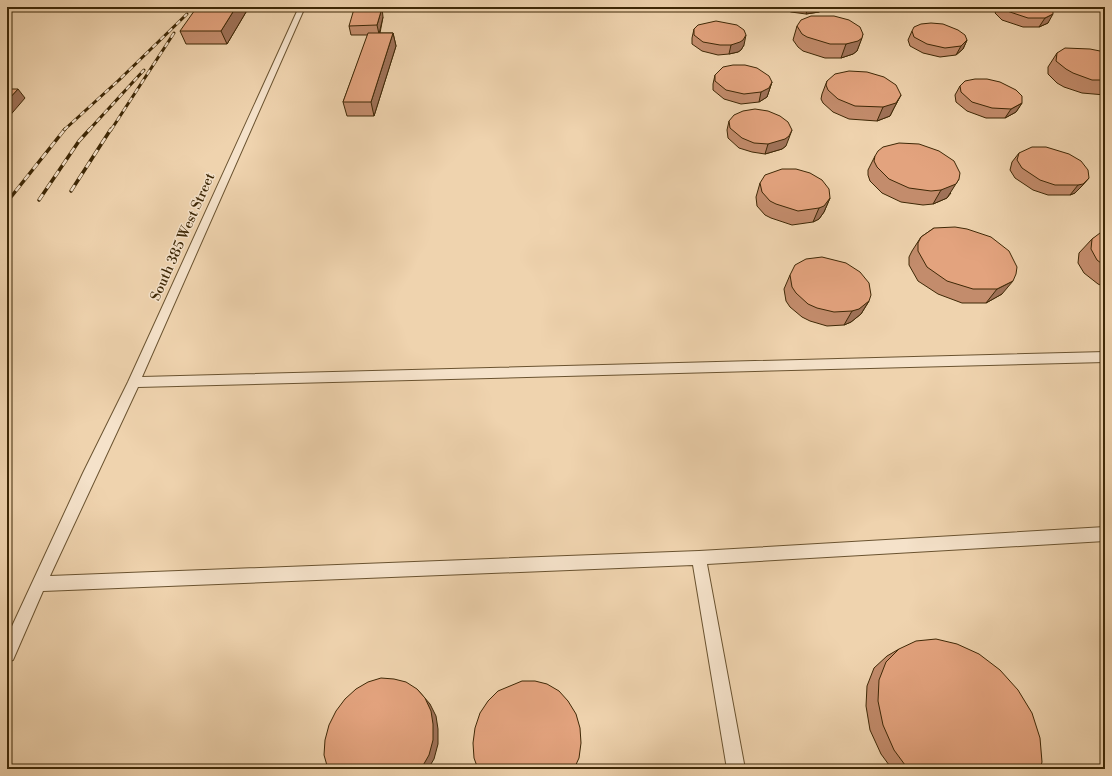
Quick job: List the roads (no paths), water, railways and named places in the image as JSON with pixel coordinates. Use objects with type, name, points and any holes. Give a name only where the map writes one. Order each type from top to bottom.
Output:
[{"type":"lane","name":"South 385 West Street","points":[[7,654],[88,477],[134,382],[302,7]]},
{"type":"lane","points":[[134,382],[1105,357]]},
{"type":"lane","points":[[39,584],[699,558],[1105,534]]},
{"type":"lane","points":[[699,558],[736,769]]},
{"type":"railway","points":[[65,129],[119,80],[187,14]]},
{"type":"railway","points":[[111,130],[174,33]]},
{"type":"railway","points":[[89,130],[144,70]]},
{"type":"railway","points":[[7,202],[65,129]]},
{"type":"railway","points":[[39,200],[79,141],[90,129]]},
{"type":"railway","points":[[71,191],[111,129]]}]
